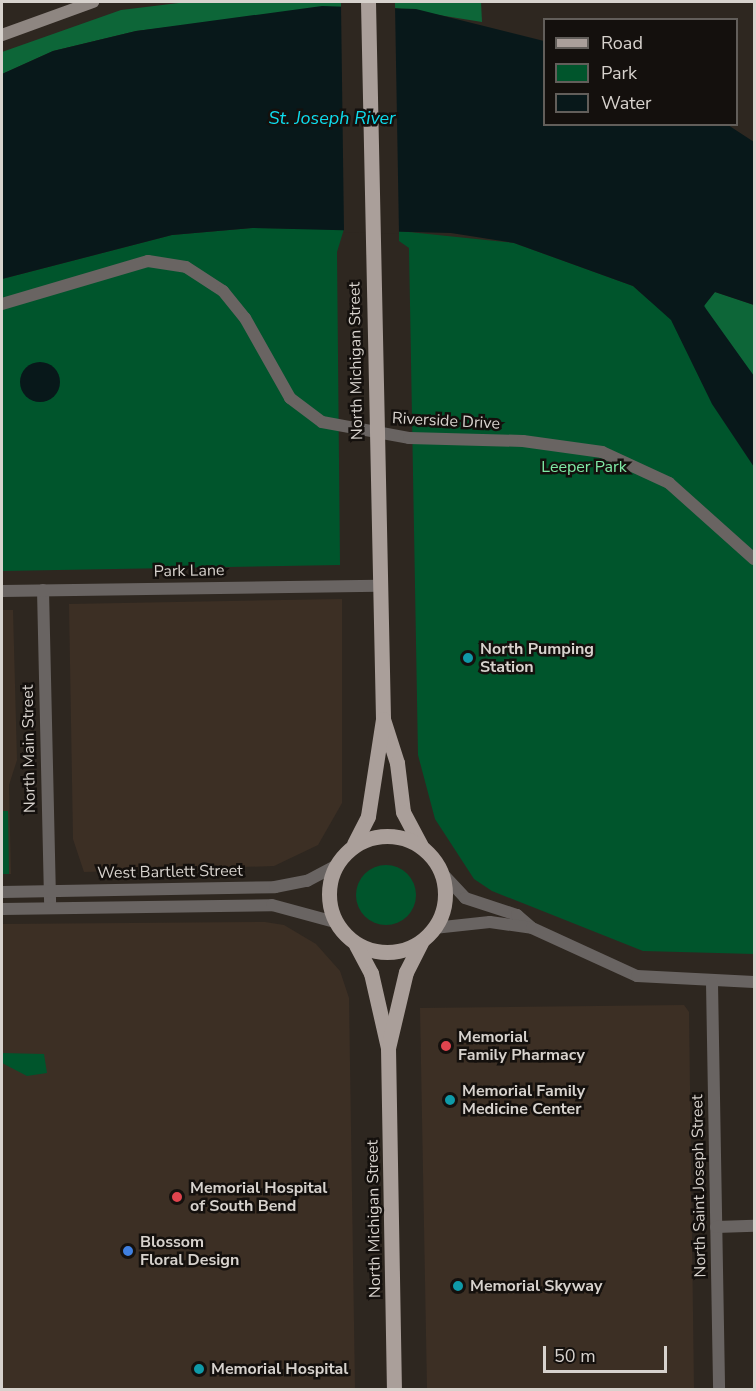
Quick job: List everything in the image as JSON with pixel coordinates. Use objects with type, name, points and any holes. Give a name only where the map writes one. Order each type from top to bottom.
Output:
[{"type":"main road","name":"North Michigan Street","points":[[354,844],[368,816],[383,719],[378,586],[368,2]]},
{"type":"main road","name":"North Michigan Street","points":[[383,719],[397,763],[403,812],[421,846]]},
{"type":"main road","points":[[386,836],[421,846],[442,873],[443,903],[434,928],[421,943],[388,951],[356,945],[335,922],[329,894],[335,866],[354,844],[386,836]]},
{"type":"main road","name":"North Michigan Street","points":[[388,1048],[406,972],[421,943]]},
{"type":"main road","name":"North Michigan Street","points":[[356,945],[371,973],[388,1048],[394,1389]]},
{"type":"street","points":[[2,35],[93,2]]},
{"type":"street","name":"Riverside Drive","points":[[2,304],[148,261],[186,267],[230,300],[280,385],[304,412],[322,422],[375,433],[567,444],[602,453],[669,483],[754,559]]},
{"type":"street","name":"Park Lane","points":[[2,591],[378,586]]},
{"type":"street","name":"North Main Street","points":[[43,590],[50,908]]},
{"type":"street","name":"West Bartlett Street","points":[[2,892],[274,887],[307,881],[335,866]]},
{"type":"street","points":[[442,873],[465,898],[517,915],[532,928],[629,974],[712,982],[754,982]]},
{"type":"street","name":"West Bartlett Street","points":[[2,909],[272,905],[335,922]]},
{"type":"street","points":[[434,928],[490,922],[532,928]]},
{"type":"street","name":"North Saint Joseph Street","points":[[712,982],[719,1389]]},
{"type":"street","points":[[716,1227],[754,1226]]},
{"type":"shaded area","points":[[342,599],[342,803],[318,845],[274,866],[84,872],[73,839],[69,604]]},
{"type":"shaded area","points":[[2,610],[13,610],[17,760],[9,785],[11,874],[2,874]]},
{"type":"shaded area","name":"Memorial Hospital of South Bend","points":[[265,922],[284,925],[316,944],[340,971],[349,998],[355,1389],[2,1389],[2,924]]},
{"type":"shaded area","points":[[684,1005],[689,1012],[694,1389],[427,1389],[420,1008]]},
{"type":"green space","points":[[187,2],[341,2],[341,7],[136,31],[53,51],[2,74],[2,52],[121,10]]},
{"type":"green space","points":[[395,2],[481,2],[482,22],[395,8]]},
{"type":"green space","points":[[252,228],[344,229],[337,252],[340,565],[2,571],[2,279],[172,235]]},
{"type":"green space","name":"Leeper Park","points":[[399,231],[514,243],[633,286],[650,301],[754,305],[754,954],[643,951],[492,891],[474,879],[435,819],[418,755],[409,248],[399,241]]},
{"type":"green space","points":[[715,292],[754,305],[754,376],[706,311],[704,301]]},
{"type":"green space","points":[[2,811],[8,811],[9,874],[2,874]]},
{"type":"green space","points":[[386,865],[407,874],[416,895],[407,916],[386,925],[365,916],[356,895],[365,874]]},
{"type":"green space","points":[[2,1053],[44,1054],[47,1073],[27,1076],[2,1063]]},
{"type":"water","name":"St. Joseph River","points":[[322,6],[416,9],[543,41],[543,126],[730,126],[754,142],[754,305],[715,292],[704,306],[754,376],[754,467],[712,404],[671,320],[633,286],[514,243],[451,233],[252,228],[172,235],[2,279],[2,74],[53,51],[136,31]]},
{"type":"water","points":[[40,362],[54,368],[60,382],[54,396],[40,402],[26,396],[20,382],[26,368]]},
{"type":"pier","points":[[341,4],[395,5],[399,234],[344,232]]},
{"type":"place","name":"North Pumping Station","points":[[468,658]]},
{"type":"place","name":"Memorial Family Pharmacy","points":[[446,1046]]},
{"type":"place","name":"Memorial Family Medicine Center","points":[[450,1100]]},
{"type":"place","name":"Memorial Hospital of South Bend","points":[[177,1197]]},
{"type":"place","name":"Blossom Floral Design","points":[[128,1251]]},
{"type":"place","name":"Memorial Skyway","points":[[458,1286]]},
{"type":"place","name":"Memorial Hospital","points":[[199,1369]]}]
